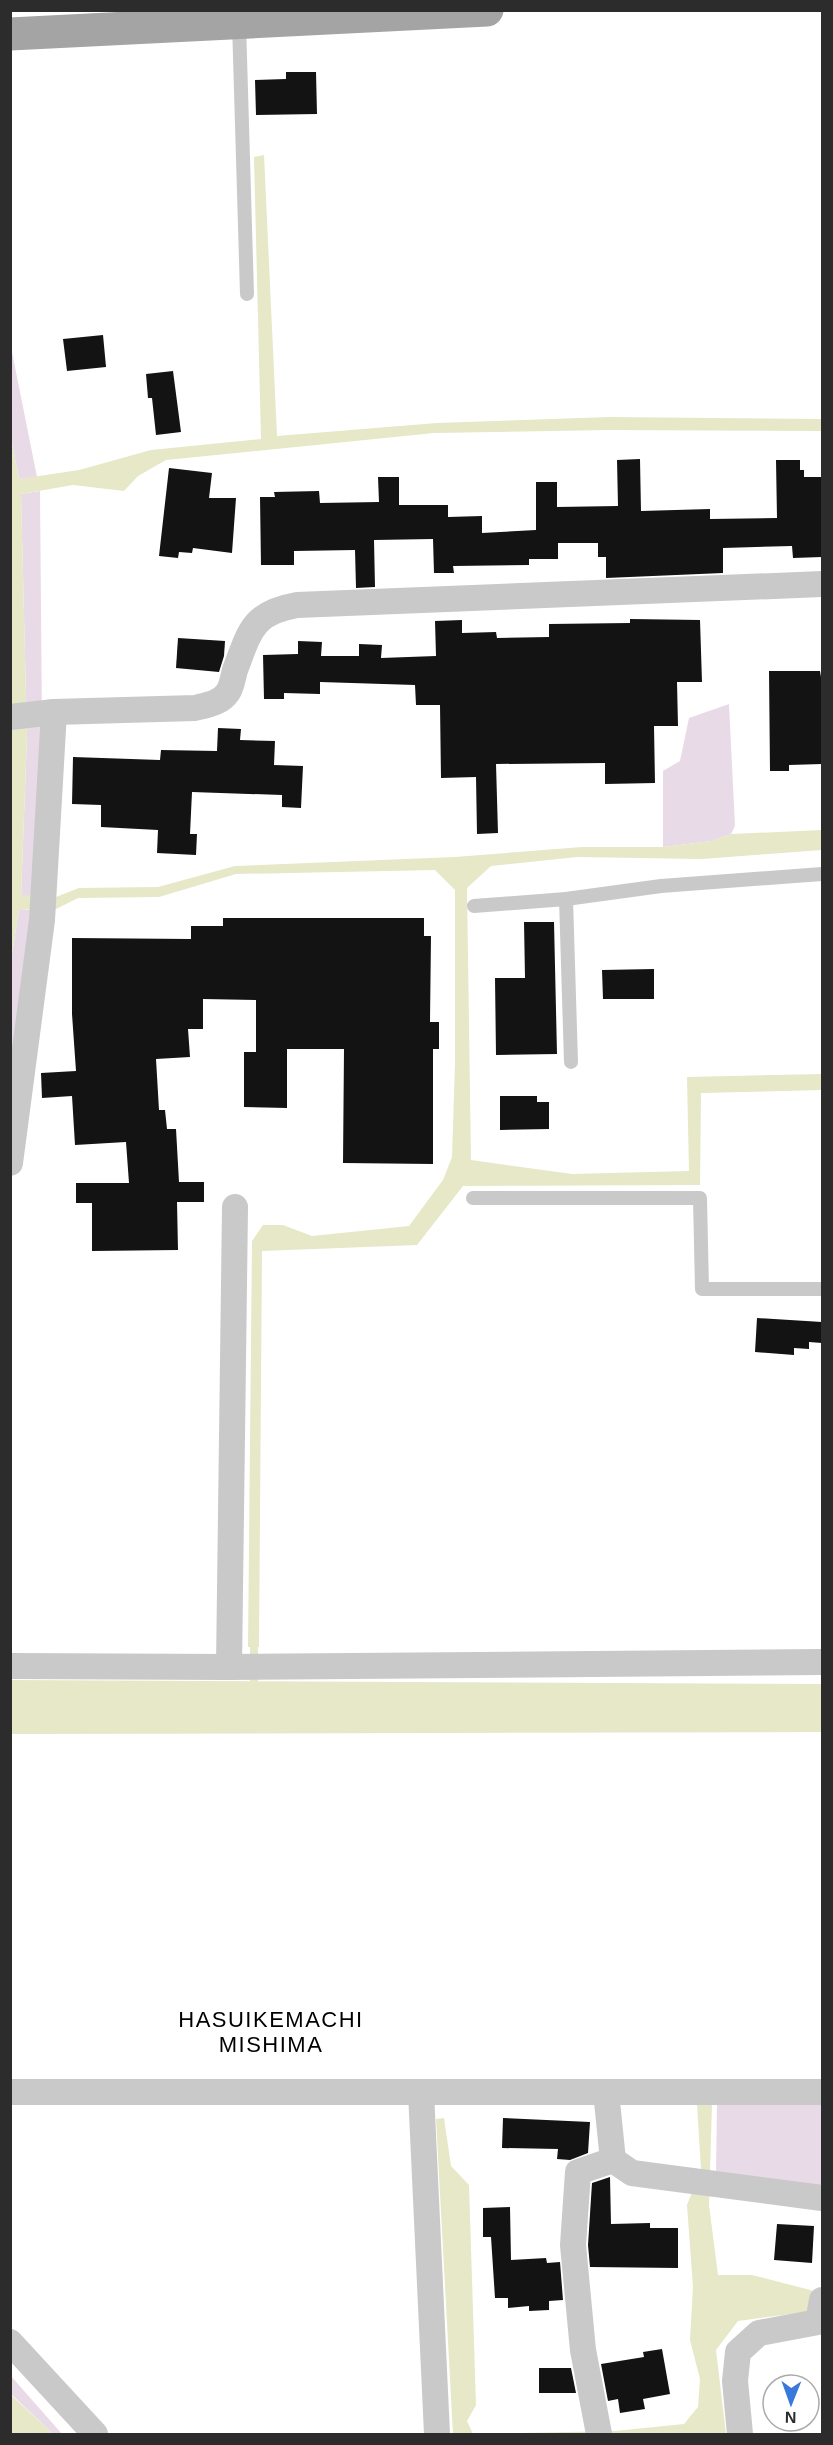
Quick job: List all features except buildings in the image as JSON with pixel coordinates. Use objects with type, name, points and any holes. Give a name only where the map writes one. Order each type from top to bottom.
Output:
[{"type":"main road","points":[[10,34],[247,18],[487,10]]},
{"type":"street","points":[[10,717],[54,712],[195,708],[215,703],[228,693],[249,634],[264,615],[280,608],[297,605],[822,584]]},
{"type":"street","points":[[10,1163],[42,920],[54,712]]},
{"type":"street","points":[[229,1667],[235,1208]]},
{"type":"street","points":[[10,1666],[229,1667],[822,1662]]},
{"type":"street","points":[[10,2092],[822,2091]]},
{"type":"street","points":[[421,2092],[437,2434]]},
{"type":"street","points":[[606,2092],[613,2160],[632,2173],[822,2198]]},
{"type":"street","points":[[598,2431],[583,2350],[573,2235],[578,2172],[613,2160]]},
{"type":"street","points":[[740,2434],[735,2381],[738,2352],[759,2333],[820,2311]]},
{"type":"street","points":[[10,2342],[95,2434]]},
{"type":"lane","points":[[247,18],[247,294]]},
{"type":"lane","points":[[474,906],[566,899],[661,886],[822,874]]},
{"type":"lane","points":[[566,899],[571,1062]]},
{"type":"lane","points":[[472,1198],[700,1198],[702,1289],[822,1289]]},
{"type":"shaded area","points":[[264,155],[277,436],[437,423],[610,417],[822,419],[822,431],[607,430],[434,433],[166,460],[138,476],[124,491],[73,485],[21,494],[27,736],[21,895],[56,897],[79,888],[158,887],[235,866],[455,857],[582,847],[663,847],[712,841],[731,834],[822,830],[822,850],[702,859],[577,857],[491,866],[467,888],[471,1160],[572,1174],[689,1171],[687,1077],[822,1074],[822,1090],[701,1093],[700,1185],[463,1186],[417,1245],[262,1251],[259,1647],[248,1647],[252,1241],[263,1225],[283,1225],[312,1236],[409,1226],[443,1180],[452,1157],[455,1063],[455,890],[435,870],[236,874],[159,897],[78,898],[52,911],[19,909],[11,961],[11,438],[19,479],[79,470],[151,450],[261,439],[254,157]]},
{"type":"shaded area","points":[[10,342],[37,477],[19,479],[11,438]]},
{"type":"shaded area","points":[[40,491],[42,727],[31,896],[21,896],[27,736],[21,494]]},
{"type":"shaded area","points":[[729,704],[735,826],[731,834],[712,841],[663,847],[663,771],[680,761],[689,718]]},
{"type":"shaded area","points":[[19,909],[32,910],[11,1108],[11,961]]},
{"type":"shaded area","points":[[11,1680],[822,1684],[822,1732],[11,1734]]},
{"type":"shaded area","points":[[717,2100],[822,2100],[822,2190],[716,2176]]},
{"type":"shaded area","points":[[697,2104],[712,2104],[709,2205],[718,2275],[752,2275],[822,2293],[822,2316],[806,2312],[738,2321],[716,2350],[726,2434],[473,2434],[615,2431],[684,2424],[698,2407],[700,2379],[690,2340],[693,2287],[687,2205],[701,2169]]},
{"type":"shaded area","points":[[444,2118],[451,2166],[469,2185],[476,2405],[467,2421],[473,2434],[453,2434],[436,2119]]},
{"type":"shaded area","points":[[10,2375],[62,2434],[53,2434],[11,2394]]},
{"type":"shaded area","points":[[11,2395],[53,2434],[11,2434]]},
{"type":"waterway","points":[[254,1647],[254,1681]]},
{"type":"district","name":"HASUIKEMACHI MISHIMA","points":[[271,2032]]}]
